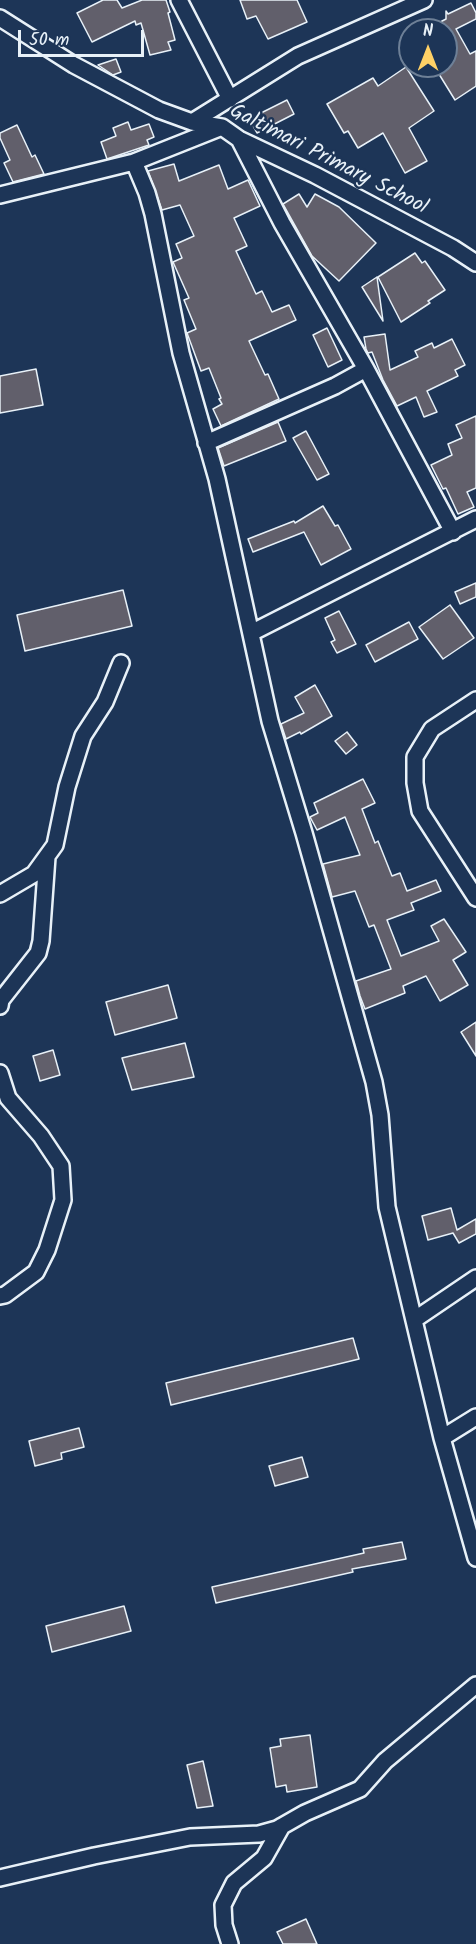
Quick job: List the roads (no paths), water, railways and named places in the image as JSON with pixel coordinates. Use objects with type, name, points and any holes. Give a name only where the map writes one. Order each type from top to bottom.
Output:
[{"type":"street","points":[[179,0],[230,99]]},
{"type":"street","points":[[192,122],[298,56],[424,0]]},
{"type":"street","name":"Galtimari Primary School","points":[[0,18],[74,65],[159,111],[192,122],[222,127],[239,139],[315,175],[453,248],[476,263]]},
{"type":"street","points":[[0,195],[134,162],[222,127]]},
{"type":"street","points":[[239,139],[282,223],[366,369],[453,532]]},
{"type":"street","points":[[134,162],[153,214],[181,353],[217,479],[270,721],[374,1083],[380,1115],[387,1207],[442,1438],[476,1558]]},
{"type":"street","points":[[206,443],[335,386],[366,369]]},
{"type":"street","points":[[251,633],[476,519]]},
{"type":"street","points":[[0,894],[34,874],[55,845],[67,787],[83,736],[105,702],[121,663]]},
{"type":"street","points":[[476,700],[432,729],[415,758],[415,783],[420,811],[476,898]]},
{"type":"street","points":[[0,1006],[1,1000],[39,953],[42,942],[47,856]]},
{"type":"street","points":[[0,1073],[8,1098],[41,1136],[61,1166],[63,1200],[47,1250],[36,1272],[0,1296]]},
{"type":"street","points":[[414,1320],[476,1278]]},
{"type":"street","points":[[442,1438],[476,1417]]},
{"type":"street","points":[[0,1878],[190,1837],[259,1834],[282,1826],[305,1813],[360,1789],[385,1761],[476,1685]]},
{"type":"street","points":[[230,1944],[224,1925],[223,1905],[234,1883],[264,1858],[282,1826]]}]
